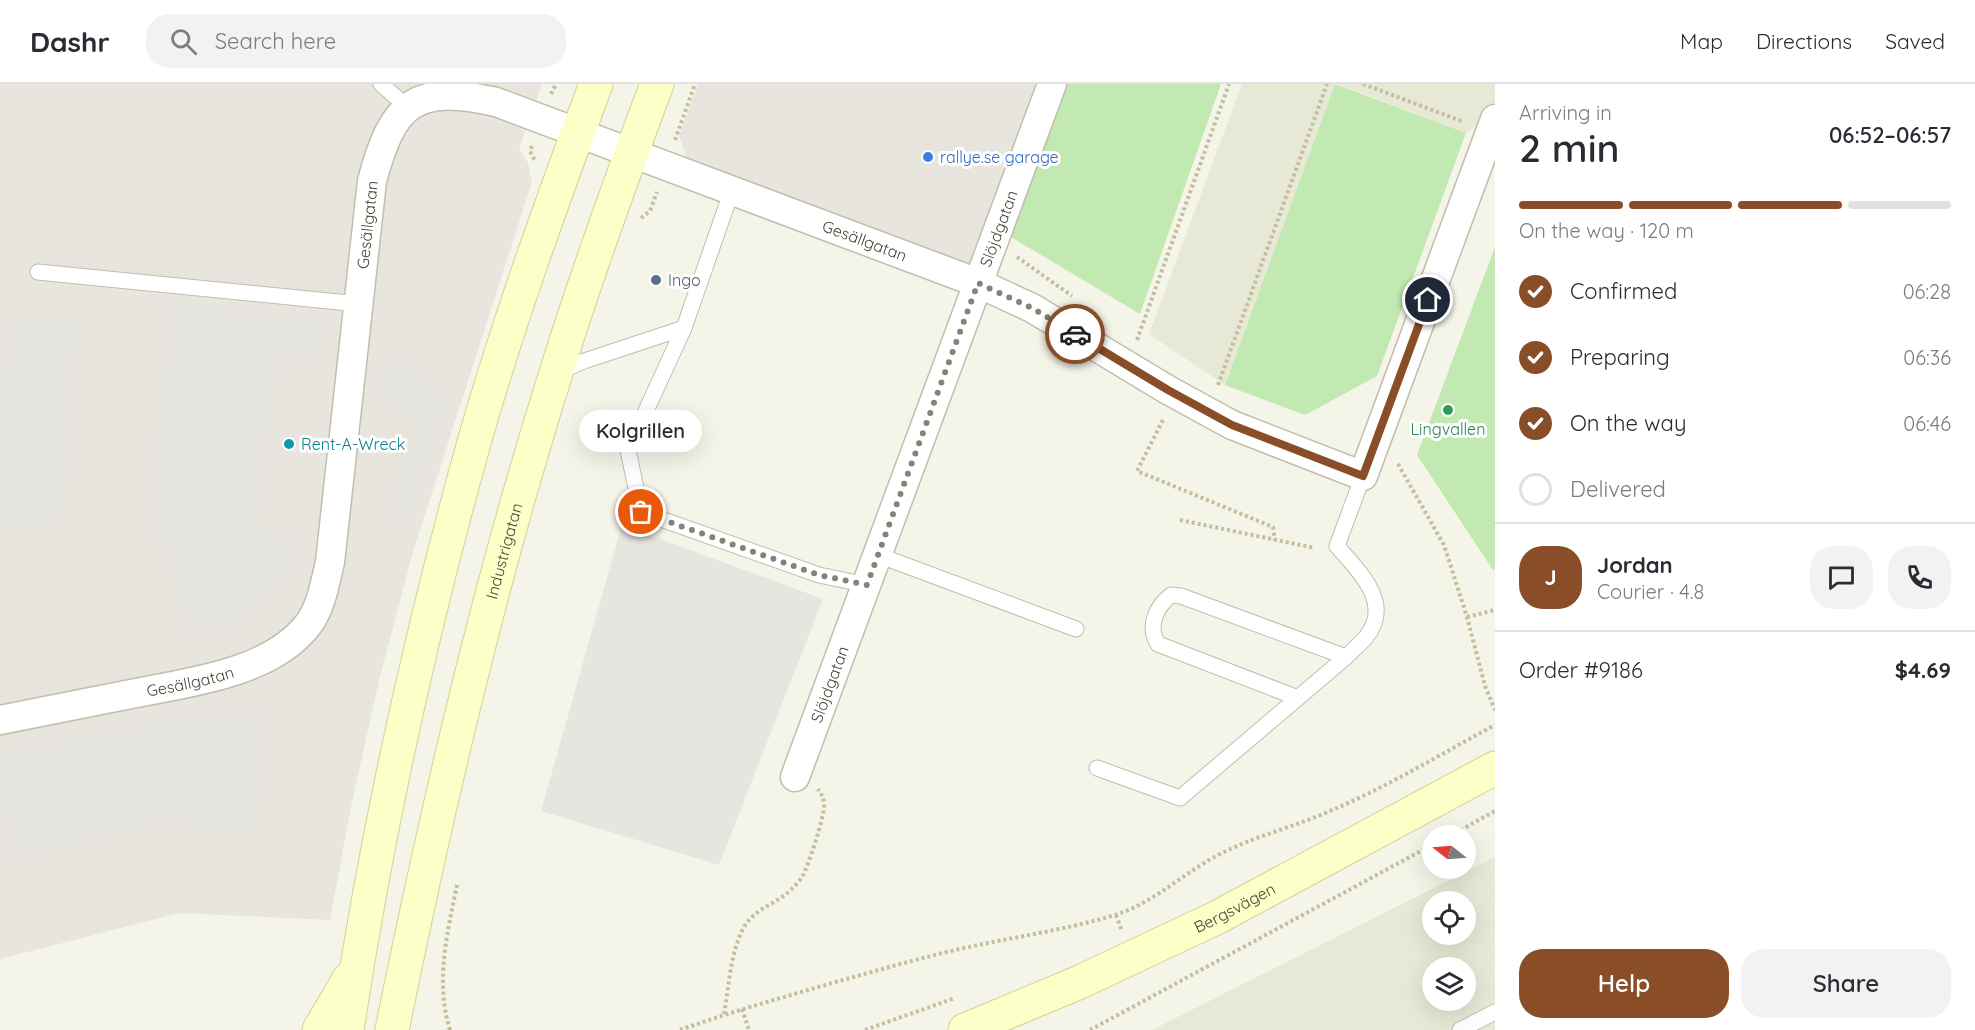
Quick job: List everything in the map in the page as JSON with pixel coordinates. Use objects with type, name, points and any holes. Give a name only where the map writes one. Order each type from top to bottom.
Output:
[{"type":"main road","points":[[347,1030],[357,965],[392,784],[444,556],[471,455],[510,330],[557,187],[596,84]]},
{"type":"main road","name":"Industrigatan","points":[[392,1030],[422,884],[480,643],[516,507],[556,373],[657,84]]},
{"type":"main road","name":"Bergsvägen","points":[[965,1030],[1080,982],[1218,917],[1495,768]]},
{"type":"main road","points":[[319,1030],[357,965]]},
{"type":"street","name":"Slöjdgatan","points":[[795,777],[1052,84]]},
{"type":"street","name":"Gesällgatan","points":[[0,720],[226,673],[266,658],[292,641],[308,625],[323,595],[330,562],[372,181],[385,141],[395,122],[407,107],[416,101],[431,97],[477,98],[496,102],[978,283],[1032,308],[1232,425],[1363,476]]},
{"type":"street","points":[[1363,476],[1493,125]]},
{"type":"lane","points":[[381,84],[407,107]]},
{"type":"lane","points":[[732,190],[684,328],[628,450],[641,512],[819,575],[867,585]]},
{"type":"lane","points":[[38,272],[359,304]]},
{"type":"lane","points":[[556,373],[584,361],[684,328]]},
{"type":"lane","points":[[1097,768],[1180,798],[1346,657],[1368,635],[1375,617],[1376,600],[1368,582],[1337,546],[1363,476]]},
{"type":"lane","points":[[878,555],[1076,628]]},
{"type":"lane","points":[[1298,698],[1158,644],[1154,637],[1153,624],[1162,602],[1171,595],[1181,596],[1346,657]]},
{"type":"lane","points":[[1460,1030],[1495,1012]]},
{"type":"path","points":[[636,225],[650,211],[694,84]]},
{"type":"path","points":[[1127,365],[1230,84]]},
{"type":"path","points":[[1217,387],[1326,84]]},
{"type":"path","points":[[1363,84],[1493,125]]},
{"type":"path","points":[[1166,413],[1137,471],[1273,528],[1275,540]]},
{"type":"path","points":[[1180,520],[1318,548],[1337,546]]},
{"type":"path","points":[[1467,617],[1495,610]]},
{"type":"path","points":[[680,1030],[724,1014],[910,961],[1071,927],[1136,908],[1222,853],[1245,842],[1329,812],[1495,725]]},
{"type":"path","points":[[724,1014],[737,943],[745,926],[757,912],[784,896],[802,877],[825,809],[823,797],[817,787],[795,777]]},
{"type":"path","points":[[1470,825],[1495,811]]},
{"type":"path","points":[[1090,1030],[1422,850]]},
{"type":"path","points":[[450,1030],[441,986],[459,874]]},
{"type":"path","points":[[742,1009],[749,1030]]},
{"type":"shaded area","points":[[0,84],[542,84],[519,149],[528,163],[532,182],[413,552],[380,676],[351,807],[330,920],[179,913],[0,959]]},
{"type":"shaded area","points":[[698,84],[1036,84],[970,266],[687,158],[679,136]]},
{"type":"shaded area","points":[[1242,84],[1335,84],[1225,385],[1149,334]]},
{"type":"shaded area","points":[[1338,84],[1495,84],[1495,113],[1466,133]]},
{"type":"shaded area","points":[[170,303],[322,319],[318,358],[277,353],[254,529],[301,536],[292,566],[236,628],[186,634],[167,538],[149,541]]},
{"type":"shaded area","points":[[8,319],[78,320],[60,522],[0,526],[0,417]]},
{"type":"shaded area","points":[[386,358],[405,365],[447,398],[408,520],[389,516],[422,416],[375,400]]},
{"type":"shaded area","points":[[622,525],[823,599],[719,865],[541,811]]},
{"type":"shaded area","points":[[265,713],[253,833],[172,825],[148,714]]},
{"type":"shaded area","points":[[147,725],[167,821],[13,856],[0,800],[0,754]]},
{"type":"shaded area","points":[[1495,857],[1495,1030],[1152,1030],[1422,894],[1422,945],[1476,945],[1476,891],[1428,891],[1451,879],[1476,879],[1476,867]]},
{"type":"green space","points":[[1061,84],[1221,84],[1140,314],[1006,234]]},
{"type":"green space","points":[[1335,84],[1466,133],[1377,376],[1305,415],[1225,385]]},
{"type":"green space","name":"Lingvallen","points":[[1495,247],[1495,569],[1493,570],[1417,455]]},
{"type":"way so far","points":[[641,512],[819,575],[867,585],[978,283],[1032,308],[1075,334]]},
{"type":"place","name":"rallye.se garage","points":[[928,157]]},
{"type":"place","name":"Ingo","points":[[656,280]]},
{"type":"place","name":"Lingvallen","points":[[1448,410]]},
{"type":"place","name":"Rent-A-Wreck","points":[[289,444]]},
{"type":"place","name":"Kolgrillen","points":[[641,512]]},
{"type":"route","points":[[1075,334],[1168,390],[1232,425],[1363,476],[1428,300]]}]
